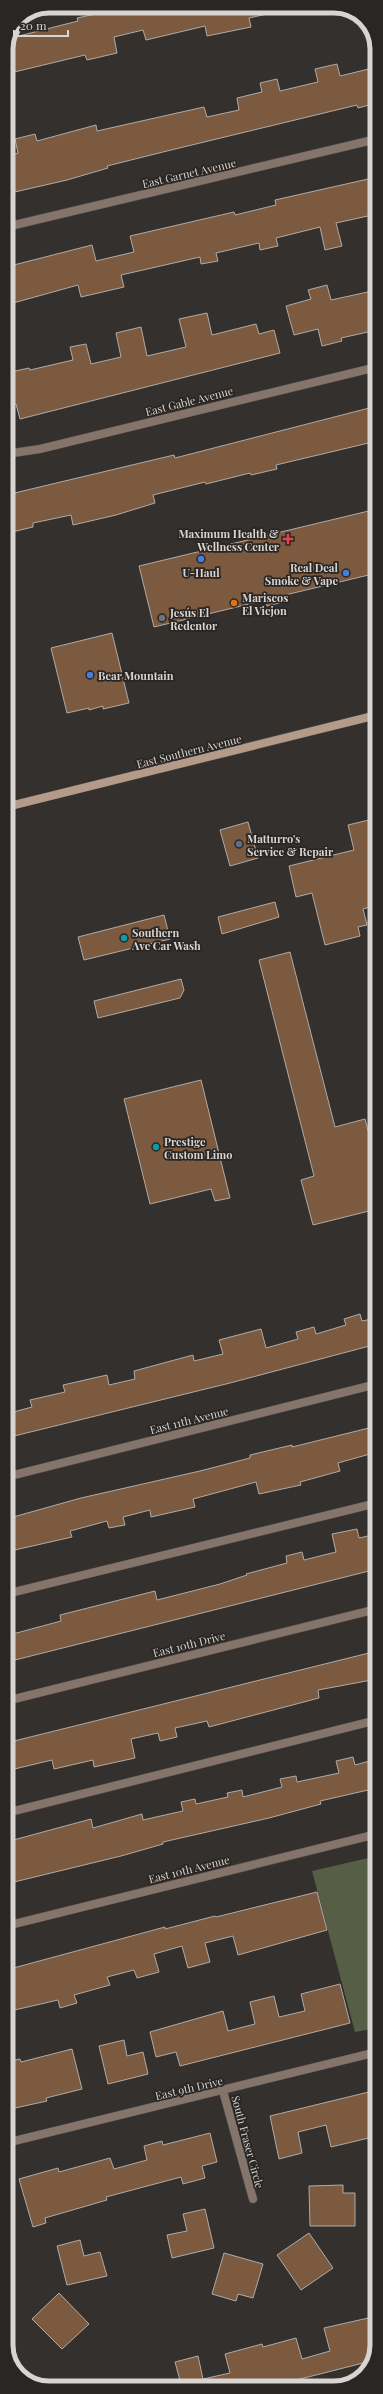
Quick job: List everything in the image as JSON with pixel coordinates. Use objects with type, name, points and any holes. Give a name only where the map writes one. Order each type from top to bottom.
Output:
[{"type":"main road","name":"East Southern Avenue","points":[[13,805],[370,717]]},
{"type":"street","name":"East Garnet Avenue","points":[[13,225],[370,141]]},
{"type":"street","name":"East Gable Avenue","points":[[13,453],[40,449],[370,369]]},
{"type":"street","name":"East 11th Avenue","points":[[13,1475],[370,1386]]},
{"type":"street","points":[[13,1592],[370,1505]]},
{"type":"street","name":"East 10th Drive","points":[[13,1699],[370,1611]]},
{"type":"street","points":[[13,1811],[370,1722]]},
{"type":"street","name":"East 10th Avenue","points":[[13,1924],[370,1836]]},
{"type":"street","name":"East 9th Drive","points":[[13,2141],[370,2054]]},
{"type":"street","name":"South Fraser Circle","points":[[223,2091],[253,2199]]},
{"type":"green space","points":[[370,1858],[370,2029],[355,2032],[312,1871]]},
{"type":"building","points":[[100,13],[272,13],[249,18],[251,27],[207,36],[205,26],[146,40],[143,30],[114,37],[117,53],[87,60],[85,55],[13,72],[13,49],[15,37],[78,21],[77,18]]},
{"type":"building","points":[[337,64],[340,76],[370,69],[370,105],[358,108],[357,105],[167,151],[107,166],[108,168],[67,180],[13,192],[13,154],[18,153],[15,139],[35,134],[37,141],[96,125],[97,131],[204,107],[207,117],[239,110],[237,98],[262,92],[260,83],[277,79],[280,91],[318,82],[315,69]]},
{"type":"building","points":[[370,179],[370,216],[336,223],[342,246],[325,250],[320,227],[276,238],[278,246],[260,250],[259,243],[216,253],[218,261],[201,264],[200,257],[121,275],[124,287],[81,297],[78,285],[13,303],[13,265],[92,245],[96,261],[134,252],[130,236],[234,212],[235,215],[276,205],[275,200]]},
{"type":"building","points":[[327,285],[331,300],[370,292],[370,332],[341,338],[342,341],[322,346],[318,329],[294,335],[286,306],[311,299],[308,290]]},
{"type":"building","points":[[207,313],[212,335],[256,324],[259,334],[274,330],[280,353],[20,419],[16,404],[13,405],[13,371],[29,368],[30,370],[73,360],[70,347],[86,344],[91,364],[121,357],[116,333],[141,327],[147,356],[186,347],[179,319]]},
{"type":"building","points":[[370,408],[370,443],[276,465],[277,469],[251,475],[250,473],[206,484],[205,482],[153,495],[155,503],[116,515],[73,525],[71,515],[33,523],[33,527],[13,532],[13,493],[174,455],[175,458]]},
{"type":"building","points":[[370,511],[370,575],[281,596],[283,602],[267,606],[266,600],[154,627],[139,566]]},
{"type":"building","name":"Bear Mountain","points":[[112,633],[129,703],[103,709],[103,706],[89,710],[89,708],[67,713],[51,648]]},
{"type":"building","points":[[370,820],[370,907],[363,909],[367,925],[358,927],[360,936],[325,945],[312,893],[296,897],[289,866],[354,850],[348,825]]},
{"type":"building","name":"Matturro's Service & Repair","points":[[248,822],[258,858],[230,866],[220,830]]},
{"type":"building","points":[[275,902],[279,917],[222,934],[218,917]]},
{"type":"building","name":"Southern Ave Car Wash","points":[[164,915],[170,939],[84,960],[78,937]]},
{"type":"building","points":[[290,952],[335,1127],[365,1119],[370,1138],[370,1211],[313,1225],[301,1180],[314,1176],[259,960]]},
{"type":"building","points":[[181,979],[184,990],[180,998],[98,1018],[94,1001]]},
{"type":"building","points":[[201,1080],[230,1198],[215,1201],[211,1189],[150,1204],[124,1099]]},
{"type":"building","points":[[360,1314],[362,1321],[370,1319],[370,1346],[230,1383],[13,1436],[13,1412],[32,1407],[30,1400],[65,1392],[63,1385],[107,1375],[109,1385],[135,1379],[134,1371],[193,1355],[194,1361],[223,1354],[219,1340],[261,1329],[266,1348],[298,1339],[296,1332],[314,1327],[316,1334],[346,1325],[344,1319]]},
{"type":"building","points":[[370,1428],[370,1454],[338,1463],[340,1471],[300,1482],[301,1485],[259,1494],[256,1482],[193,1499],[195,1507],[151,1517],[150,1510],[123,1517],[125,1525],[109,1528],[107,1521],[70,1531],[72,1537],[13,1550],[13,1517],[81,1498],[250,1458],[250,1455],[292,1445],[292,1447]]},
{"type":"building","points":[[357,1529],[359,1538],[370,1536],[370,1571],[15,1660],[13,1652],[13,1634],[61,1621],[60,1615],[155,1591],[157,1600],[220,1584],[247,1575],[246,1574],[287,1563],[286,1556],[302,1552],[304,1560],[336,1552],[332,1534]]},
{"type":"building","points":[[370,1653],[370,1680],[318,1690],[319,1698],[209,1727],[207,1721],[175,1728],[177,1737],[160,1741],[158,1733],[131,1739],[135,1758],[94,1767],[93,1760],[54,1769],[52,1760],[13,1769],[13,1741]]},
{"type":"building","points":[[353,1757],[355,1765],[370,1761],[370,1790],[320,1801],[321,1804],[269,1818],[163,1842],[163,1844],[121,1856],[14,1882],[13,1840],[91,1819],[93,1828],[142,1814],[143,1820],[183,1811],[181,1802],[195,1799],[196,1804],[228,1797],[227,1793],[242,1790],[243,1797],[282,1787],[280,1779],[296,1776],[297,1782],[339,1773],[336,1761]]},
{"type":"building","points":[[317,1892],[327,1930],[238,1955],[233,1936],[205,1943],[210,1962],[188,1968],[182,1946],[154,1954],[159,1972],[137,1978],[134,1970],[107,1977],[110,1985],[74,1995],[77,2003],[60,2008],[58,2000],[13,2010],[13,1968],[165,1927],[165,1929],[215,1916],[216,1917]]},
{"type":"building","points":[[340,1984],[350,2023],[180,2066],[176,2052],[156,2057],[150,2032],[223,2011],[228,2031],[255,2024],[250,2002],[274,1996],[279,2017],[305,2011],[301,1994]]},
{"type":"building","points":[[124,2040],[127,2056],[143,2052],[148,2074],[108,2084],[99,2046]]},
{"type":"building","points":[[72,2049],[82,2089],[46,2098],[47,2101],[13,2108],[13,2060],[20,2059],[21,2062]]},
{"type":"building","points":[[370,2092],[370,2138],[331,2147],[326,2125],[298,2132],[302,2153],[279,2159],[270,2116]]},
{"type":"building","points":[[210,2133],[217,2162],[202,2166],[205,2178],[183,2184],[181,2177],[106,2197],[107,2200],[45,2218],[46,2223],[33,2227],[19,2179],[58,2168],[59,2172],[110,2158],[114,2169],[147,2160],[144,2146],[162,2141],[163,2145]]},
{"type":"building","points":[[343,2185],[343,2193],[355,2193],[355,2226],[310,2226],[309,2186]]},
{"type":"building","points":[[205,2209],[214,2248],[172,2258],[167,2235],[187,2231],[183,2214]]},
{"type":"building","points":[[309,2233],[333,2268],[301,2290],[277,2255]]},
{"type":"building","points":[[80,2240],[84,2256],[100,2252],[107,2276],[67,2285],[57,2246]]},
{"type":"building","points":[[224,2253],[263,2264],[253,2298],[238,2294],[236,2301],[212,2294]]},
{"type":"building","points":[[59,2293],[89,2324],[62,2349],[32,2319]]},
{"type":"building","points":[[370,2318],[370,2350],[365,2362],[292,2381],[180,2381],[175,2362],[198,2356],[203,2379],[230,2373],[225,2354],[262,2344],[263,2347],[296,2338],[302,2359],[330,2351],[324,2328]]},
{"type":"place","name":"Maximum Health & Wellness Center","points":[[288,539]]},
{"type":"place","name":"U-Haul","points":[[201,559]]},
{"type":"place","name":"Real Deal Smoke & Vape","points":[[346,573]]},
{"type":"place","name":"Mariscos El Viejon","points":[[234,603]]},
{"type":"place","name":"Jesús El Redentor","points":[[162,618]]},
{"type":"place","name":"Bear Mountain","points":[[90,675]]},
{"type":"place","name":"Matturro's Service & Repair","points":[[239,844]]},
{"type":"place","name":"Southern Ave Car Wash","points":[[124,938]]},
{"type":"place","name":"Prestige Custom Limo","points":[[156,1147]]}]
